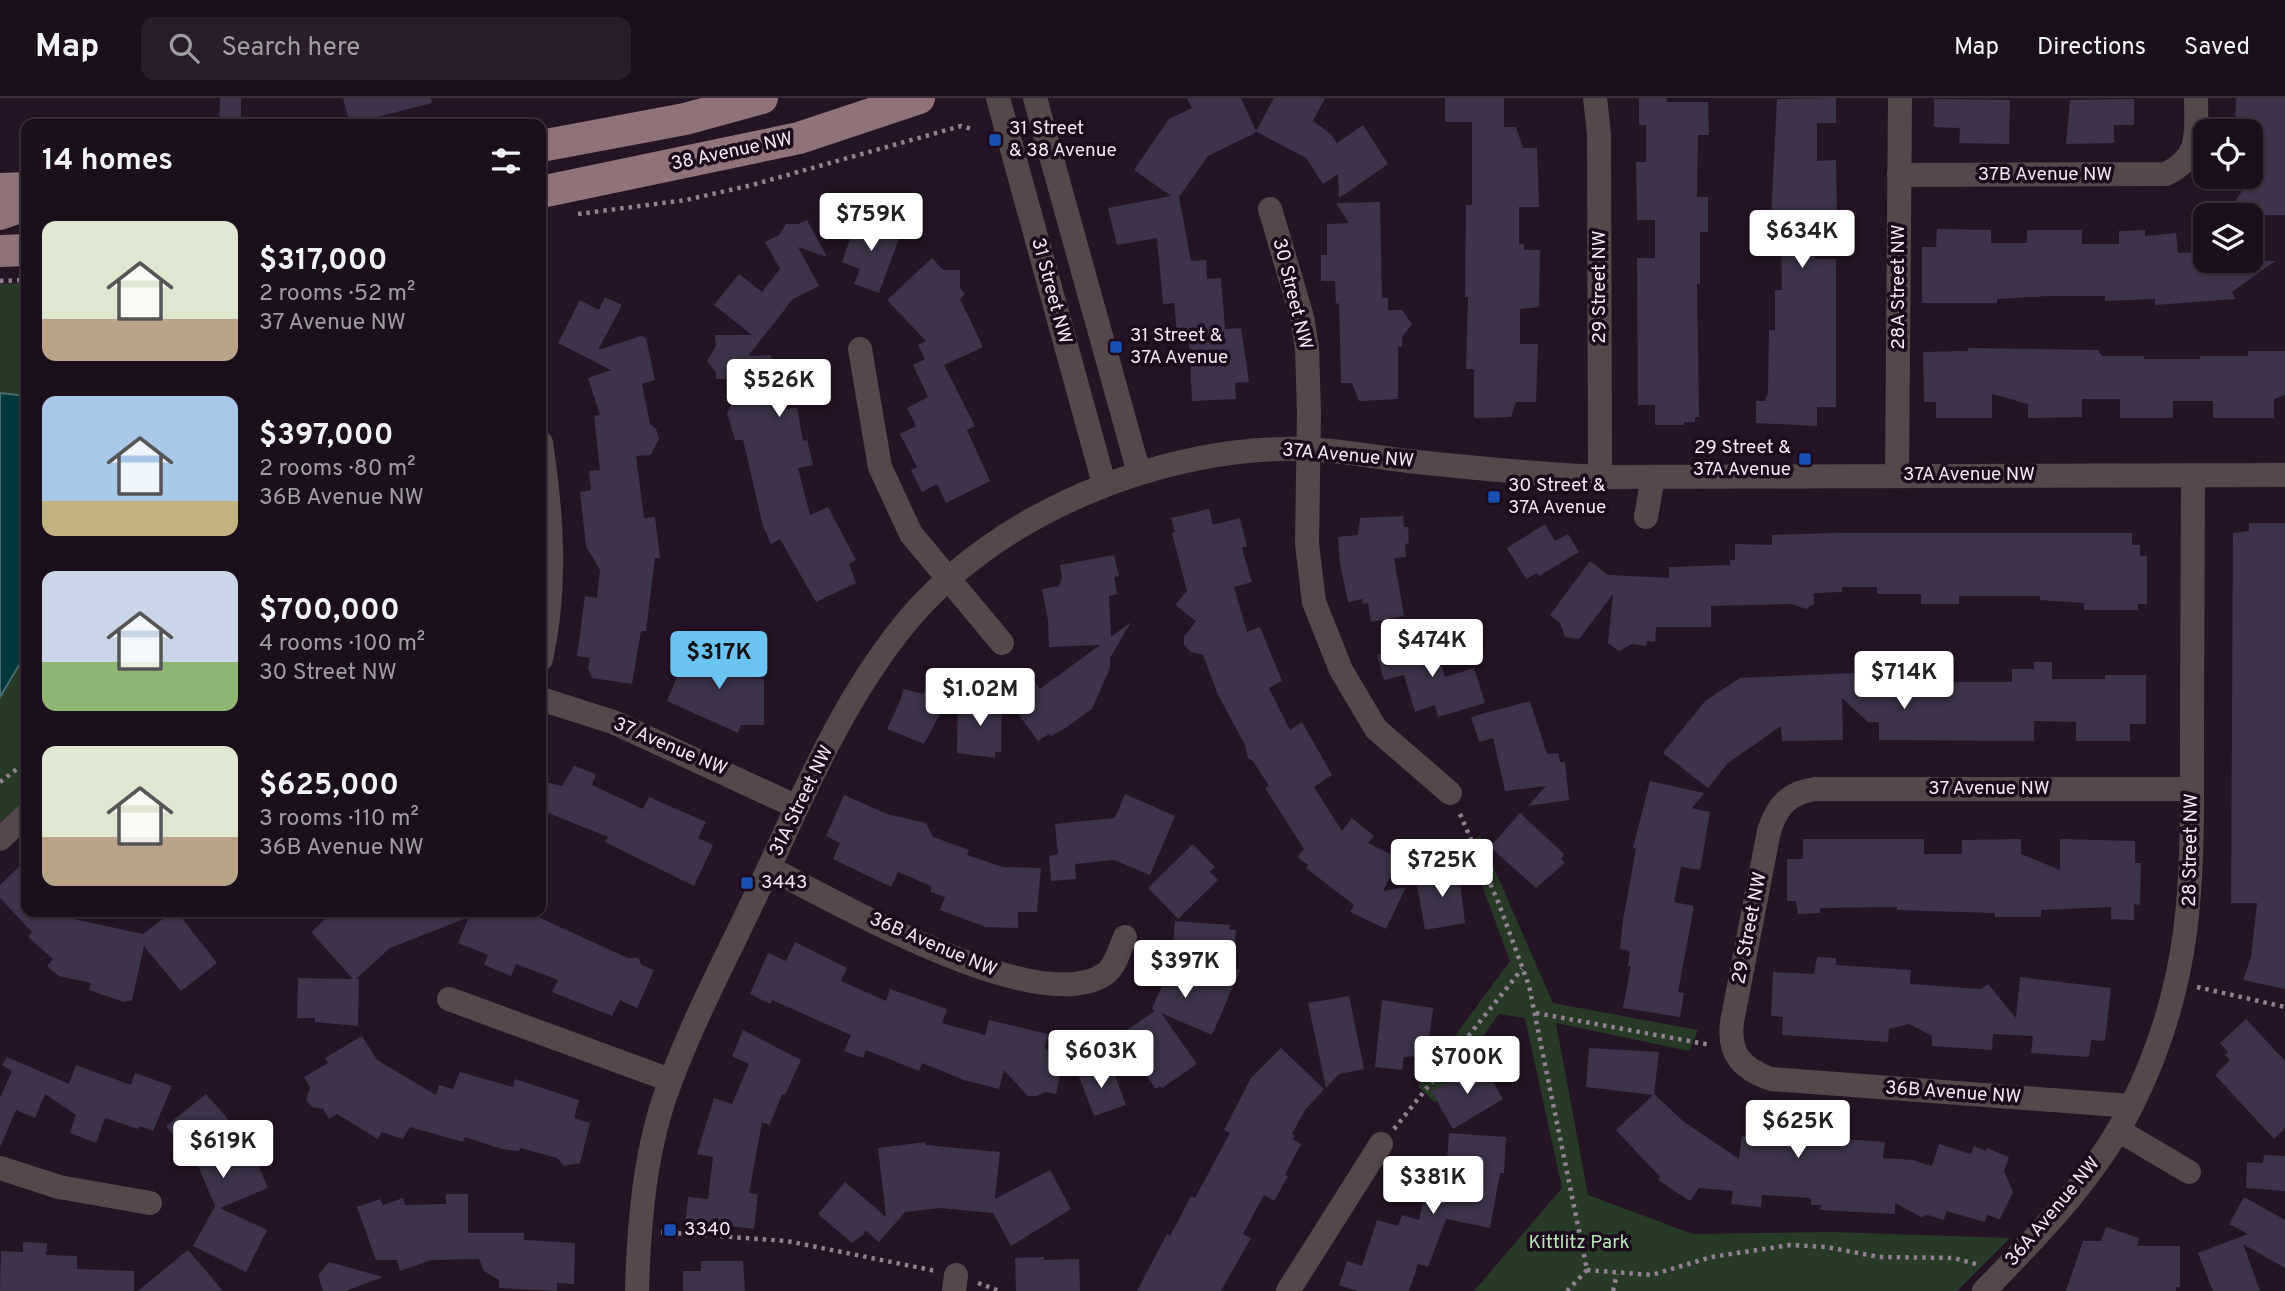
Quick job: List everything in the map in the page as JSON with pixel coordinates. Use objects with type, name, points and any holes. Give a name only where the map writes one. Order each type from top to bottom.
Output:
[{"type":"main road","points":[[546,145],[685,119],[762,98]]},
{"type":"main road","name":"38 Avenue NW","points":[[546,191],[799,138],[919,98]]},
{"type":"main road","points":[[0,189],[21,188]]},
{"type":"main road","points":[[0,214],[21,207]]},
{"type":"main road","points":[[0,251],[21,250]]},
{"type":"street","name":"31 Street NW","points":[[998,98],[1104,484]]},
{"type":"street","name":"31 Street NW","points":[[1035,98],[1139,473]]},
{"type":"street","name":"29 Street NW","points":[[1595,98],[1599,134],[1600,477]]},
{"type":"street","name":"28A Street NW","points":[[1897,475],[1900,98]]},
{"type":"street","name":"37B Avenue NW","points":[[1899,175],[2166,174],[2186,162],[2195,144],[2196,98]]},
{"type":"street","name":"30 Street NW","points":[[1270,209],[1305,331],[1309,380],[1308,567],[1314,602],[1329,643],[1376,729],[1450,793]]},
{"type":"street","points":[[860,349],[880,467],[911,534],[1002,643]]},
{"type":"street","name":"37A Avenue NW","points":[[948,581],[1004,537],[1104,484],[1219,454],[1308,449],[1496,470],[1600,477],[2285,475]]},
{"type":"street","name":"28 Street NW","points":[[2118,1130],[2155,1051],[2177,983],[2190,906],[2193,475]]},
{"type":"street","points":[[546,477],[553,572],[546,632]]},
{"type":"street","points":[[1646,517],[1653,477]]},
{"type":"street","name":"31A Street NW","points":[[637,1291],[640,1230],[654,1136],[670,1080],[795,806],[871,670],[906,622],[948,581]]},
{"type":"street","name":"37 Avenue NW","points":[[546,701],[613,722],[795,806]]},
{"type":"street","name":"37 Avenue NW","points":[[1787,798],[1816,789],[2192,789]]},
{"type":"street","name":"29 Street NW","points":[[1735,1055],[1732,1022],[1769,831],[1778,808],[1787,798]]},
{"type":"street","points":[[0,839],[21,820]]},
{"type":"street","name":"36B Avenue NW","points":[[769,868],[974,967],[1050,984],[1086,983],[1107,973],[1125,937]]},
{"type":"street","points":[[449,999],[670,1080]]},
{"type":"street","name":"36B Avenue NW","points":[[1735,1055],[1757,1074],[1771,1079],[2131,1107]]},
{"type":"street","points":[[2118,1130],[2189,1172]]},
{"type":"street","name":"36A Avenue NW","points":[[1984,1291],[2072,1196],[2118,1130]]},
{"type":"street","points":[[1288,1291],[1381,1144]]},
{"type":"street","points":[[0,1168],[59,1187],[150,1203]]},
{"type":"path","points":[[572,215],[686,200],[752,185],[961,126],[972,129]]},
{"type":"path","points":[[0,281],[21,280]]},
{"type":"path","points":[[0,782],[21,766]]},
{"type":"path","points":[[1450,793],[1471,835],[1523,969],[1536,1013],[1587,1270]]},
{"type":"path","points":[[1381,1144],[1523,969]]},
{"type":"path","points":[[2177,983],[2285,1007]]},
{"type":"path","points":[[1536,1013],[1735,1055]]},
{"type":"path","points":[[640,1230],[787,1241],[955,1283],[1000,1291]]},
{"type":"path","points":[[1587,1270],[1652,1275],[1711,1257],[1790,1245],[1826,1247],[1880,1257],[1954,1258],[1981,1266]]},
{"type":"path","points":[[1567,1291],[1587,1270]]},
{"type":"path","points":[[1613,1291],[1617,1274]]},
{"type":"green space","points":[[21,283],[21,804],[0,822],[0,284]]},
{"type":"green space","name":"Kittlitz Park","points":[[1480,836],[1553,1003],[1698,1030],[1689,1051],[1556,1023],[1588,1195],[1693,1234],[1832,1232],[2010,1238],[1957,1291],[1474,1291],[1562,1188],[1525,1018],[1499,1014],[1435,1103],[1418,1086],[1510,961],[1466,842]]},
{"type":"shaded area","points":[[0,393],[21,395],[21,663],[0,697]]},
{"type":"building","points":[[220,98],[241,98],[241,119],[219,119]]},
{"type":"building","points":[[343,98],[431,98],[432,103],[370,119],[349,119]]},
{"type":"building","points":[[1187,98],[1241,98],[1256,131],[1274,98],[1325,98],[1313,121],[1331,134],[1337,143],[1363,125],[1388,164],[1339,198],[1338,174],[1323,184],[1306,158],[1257,132],[1208,156],[1179,197],[1191,261],[1206,260],[1207,279],[1221,278],[1225,329],[1241,328],[1249,382],[1235,383],[1236,399],[1192,401],[1189,342],[1178,343],[1174,303],[1163,304],[1157,238],[1117,245],[1108,208],[1171,196],[1134,170],[1169,119],[1192,108]]},
{"type":"building","points":[[1445,98],[1504,98],[1504,127],[1516,127],[1523,148],[1537,148],[1539,207],[1519,207],[1519,244],[1524,244],[1524,250],[1540,250],[1539,307],[1520,309],[1520,344],[1538,344],[1536,402],[1516,402],[1511,417],[1474,418],[1474,369],[1466,369],[1468,297],[1465,297],[1466,205],[1472,205],[1472,122],[1445,122]]},
{"type":"building","points":[[1639,98],[1666,98],[1667,102],[1708,102],[1709,135],[1698,135],[1697,197],[1708,197],[1708,232],[1700,232],[1700,284],[1697,284],[1699,417],[1695,417],[1695,422],[1684,422],[1684,425],[1655,425],[1655,405],[1638,405],[1637,258],[1655,258],[1655,220],[1637,220],[1636,162],[1646,162],[1646,125],[1639,125]]},
{"type":"building","points":[[1836,98],[1836,123],[1817,123],[1817,161],[1836,160],[1837,217],[1815,219],[1815,259],[1836,259],[1836,407],[1817,407],[1817,426],[1756,423],[1756,401],[1765,401],[1768,392],[1769,330],[1775,330],[1775,290],[1782,290],[1781,236],[1770,236],[1777,99]]},
{"type":"building","points":[[2236,98],[2285,98],[2285,215],[2263,215],[2263,203],[2234,203],[2243,189],[2263,189],[2263,119],[2235,119]]},
{"type":"building","points":[[1934,99],[2010,100],[2009,144],[1959,143],[1960,128],[1934,127]]},
{"type":"building","points":[[2134,99],[2134,125],[2114,125],[2114,143],[2066,144],[2070,100]]},
{"type":"building","points":[[1380,202],[1382,298],[1388,298],[1388,310],[1402,310],[1412,324],[1402,337],[1402,347],[1398,347],[1398,399],[1359,401],[1352,383],[1341,383],[1339,303],[1336,304],[1335,281],[1321,281],[1321,255],[1327,255],[1327,224],[1349,223],[1336,203]]},
{"type":"building","points":[[857,219],[901,233],[879,293],[854,284],[860,269],[842,262]]},
{"type":"building","points":[[807,220],[827,257],[798,247],[819,286],[793,299],[748,356],[771,355],[772,390],[776,389],[779,410],[797,407],[803,441],[807,440],[813,465],[798,468],[810,515],[828,507],[856,560],[849,564],[856,583],[816,602],[780,539],[771,544],[763,526],[743,440],[735,440],[727,413],[731,406],[727,379],[716,379],[716,373],[707,361],[716,346],[715,335],[752,335],[714,305],[739,274],[762,292],[780,269],[765,242],[779,235],[786,224],[798,224]]},
{"type":"building","points":[[1937,229],[1991,230],[1991,243],[2027,243],[2027,230],[2082,230],[2082,244],[2119,244],[2119,231],[2145,230],[2145,236],[2176,233],[2178,253],[2193,252],[2193,273],[2258,273],[2232,292],[2235,299],[2155,305],[2155,299],[2105,301],[2105,296],[2048,296],[1997,299],[1997,303],[1922,303],[1922,247],[1936,247]]},
{"type":"building","points":[[932,258],[943,270],[960,270],[960,288],[965,294],[960,299],[983,347],[944,365],[975,426],[967,430],[990,481],[946,503],[937,484],[922,492],[911,470],[917,467],[900,434],[916,426],[907,408],[928,397],[913,365],[925,359],[918,345],[926,341],[887,300]]},
{"type":"building","points":[[2263,261],[2275,261],[2263,270]]},
{"type":"building","points":[[605,297],[622,305],[598,350],[641,336],[646,338],[655,380],[642,384],[650,424],[656,429],[659,438],[651,455],[636,456],[644,518],[655,517],[660,558],[655,558],[646,631],[641,631],[632,684],[592,678],[588,668],[590,658],[577,656],[585,596],[597,598],[600,570],[586,546],[580,492],[591,490],[589,471],[600,470],[594,416],[600,415],[588,378],[611,370],[558,343],[580,300],[599,310]]},
{"type":"building","points":[[1968,348],[2098,350],[2102,356],[2144,356],[2144,359],[2200,359],[2200,356],[2248,356],[2248,351],[2285,351],[2285,395],[2274,399],[2274,418],[2213,418],[2213,401],[2173,401],[2173,418],[2120,418],[2120,399],[2082,399],[2082,417],[2028,418],[2028,404],[1992,394],[1992,418],[1936,418],[1936,402],[1924,402],[1923,352],[1968,351]]},
{"type":"building","points":[[1209,509],[1213,525],[1240,518],[1247,546],[1242,548],[1252,582],[1234,587],[1247,632],[1260,627],[1282,681],[1269,688],[1290,730],[1302,722],[1332,775],[1314,787],[1342,831],[1352,818],[1374,836],[1368,843],[1399,858],[1383,891],[1406,887],[1386,929],[1350,912],[1354,905],[1306,868],[1308,865],[1297,857],[1304,849],[1265,788],[1269,786],[1253,761],[1248,758],[1245,745],[1218,695],[1203,655],[1191,652],[1184,645],[1184,637],[1196,621],[1175,605],[1187,591],[1172,533],[1175,532],[1171,518]]},
{"type":"building","points":[[1403,516],[1404,527],[1408,527],[1406,557],[1394,558],[1404,616],[1371,622],[1368,603],[1363,604],[1362,599],[1348,602],[1340,564],[1338,537],[1358,535],[1360,518]]},
{"type":"building","points":[[2249,523],[2285,523],[2285,989],[2243,980],[2251,957],[2257,903],[2231,903],[2233,533],[2249,531]]},
{"type":"building","points":[[1545,524],[1555,541],[1568,534],[1579,552],[1539,576],[1537,573],[1526,579],[1507,548]]},
{"type":"building","points":[[2132,533],[2132,545],[2140,545],[2140,556],[2147,556],[2147,604],[2138,604],[2138,610],[2084,610],[2084,603],[2040,600],[2040,596],[1959,596],[1959,604],[1921,604],[1921,594],[1877,594],[1877,587],[1842,587],[1842,592],[1814,593],[1814,604],[1806,609],[1791,604],[1711,606],[1711,627],[1656,627],[1655,642],[1647,641],[1646,646],[1632,644],[1619,651],[1608,643],[1613,594],[1579,639],[1565,637],[1560,623],[1550,615],[1590,561],[1608,575],[1669,578],[1669,567],[1730,565],[1730,560],[1735,560],[1735,544],[1772,545],[1772,535]]},
{"type":"building","points":[[1114,555],[1119,576],[1114,577],[1117,594],[1109,596],[1111,637],[1131,622],[1110,658],[1110,668],[1092,709],[1064,729],[1038,741],[1005,696],[1031,677],[1040,689],[1100,645],[1049,647],[1048,620],[1042,589],[1059,586],[1062,578],[1060,565]]},
{"type":"building","points":[[1434,639],[1445,677],[1474,668],[1485,703],[1438,717],[1435,705],[1415,712],[1404,675],[1384,680],[1377,655]]},
{"type":"building","points":[[690,645],[706,652],[715,652],[732,665],[764,680],[764,725],[741,725],[738,733],[667,701]]},
{"type":"building","points":[[2034,662],[2052,662],[2052,679],[2105,679],[2105,675],[2146,675],[2146,724],[2130,724],[2130,741],[2076,741],[2076,722],[2034,721],[2034,741],[1879,740],[1879,722],[1868,722],[1842,698],[1843,740],[1782,741],[1781,726],[1728,763],[1708,788],[1663,753],[1705,701],[1740,678],[1854,673],[1854,678],[1953,675],[1953,682],[2012,682],[2012,669],[2034,669]]},
{"type":"building","points":[[928,684],[950,695],[924,744],[887,729],[903,689],[923,694]]},
{"type":"building","points":[[958,700],[1002,700],[1001,752],[995,752],[995,758],[957,753]]},
{"type":"building","points":[[1530,701],[1547,754],[1558,753],[1560,762],[1565,762],[1569,800],[1528,806],[1546,786],[1505,791],[1493,738],[1479,742],[1471,717]]},
{"type":"building","points":[[574,766],[596,774],[592,785],[643,809],[649,797],[706,822],[698,838],[713,845],[694,886],[605,842],[608,837],[546,812],[546,782],[562,786]]},
{"type":"building","points":[[1650,781],[1704,793],[1692,808],[1710,812],[1700,870],[1681,867],[1674,902],[1694,906],[1678,992],[1684,993],[1680,1017],[1623,1008],[1631,966],[1628,966],[1630,951],[1620,949],[1623,920],[1636,849],[1633,848]]},
{"type":"building","points":[[1125,794],[1175,816],[1150,875],[1114,860],[1075,864],[1076,879],[1051,881],[1049,856],[1058,854],[1055,824],[1115,818]]},
{"type":"building","points":[[844,795],[887,814],[926,823],[933,837],[969,850],[967,855],[1003,867],[1041,868],[1037,912],[1018,912],[1018,928],[986,927],[940,910],[945,897],[931,892],[931,886],[898,872],[891,887],[833,859],[840,843],[826,836]]},
{"type":"building","points":[[1520,813],[1564,854],[1561,859],[1565,863],[1536,888],[1490,847]]},
{"type":"building","points":[[1803,839],[1924,839],[1924,854],[1962,854],[1962,840],[2021,839],[2021,854],[2060,870],[2060,839],[2135,841],[2135,863],[2141,863],[2140,905],[2134,904],[2134,920],[2111,919],[2111,907],[2041,910],[2041,917],[1995,917],[1995,913],[1897,910],[1897,907],[1820,908],[1820,913],[1798,914],[1796,901],[1787,901],[1787,859],[1803,859]]},
{"type":"building","points":[[1193,844],[1215,867],[1210,872],[1218,880],[1178,919],[1148,888]]},
{"type":"building","points":[[1458,864],[1465,923],[1425,930],[1417,885],[1434,882],[1431,869]]},
{"type":"building","points":[[21,865],[21,917],[76,917],[74,919],[143,934],[165,917],[181,917],[217,963],[181,991],[144,946],[132,1000],[124,1002],[89,990],[91,983],[59,976],[47,966],[53,959],[28,937],[32,932],[0,898],[0,885]]},
{"type":"building","points":[[328,917],[469,917],[390,948],[356,979],[359,979],[358,1026],[315,1022],[315,1018],[297,1018],[298,978],[353,979],[311,932]]},
{"type":"building","points":[[469,917],[538,917],[628,958],[638,958],[642,965],[654,970],[637,1008],[620,1000],[612,1016],[552,992],[558,980],[516,964],[511,976],[484,965],[488,955],[458,943]]},
{"type":"building","points":[[1175,921],[1230,925],[1229,930],[1236,930],[1233,969],[1240,970],[1212,1035],[1161,1013],[1197,1064],[1162,1088],[1160,1086],[1156,1089],[1118,1036],[1155,1011],[1152,1009],[1172,962]]},
{"type":"building","points":[[795,942],[847,968],[841,981],[886,1001],[890,989],[947,1009],[942,1023],[985,1035],[989,1020],[1048,1034],[1045,1047],[1055,1061],[1063,1063],[1056,1094],[1045,1092],[1028,1096],[1004,1070],[999,1089],[964,1080],[922,1063],[919,1071],[866,1050],[863,1058],[844,1051],[851,1035],[772,1000],[770,1004],[750,994],[768,953],[786,961]]},
{"type":"building","points":[[1817,957],[1836,958],[1836,965],[1911,970],[1910,984],[1981,989],[1988,984],[2016,1018],[2020,977],[2111,988],[2105,1041],[2091,1040],[2089,1057],[2031,1053],[2033,1036],[1993,1034],[1992,1050],[1932,1046],[1932,1036],[1909,1024],[1889,1029],[1888,1042],[1782,1035],[1783,1017],[1771,1016],[1773,972],[1814,974]]},
{"type":"building","points":[[1349,996],[1364,1069],[1339,1074],[1326,1088],[1308,1003]]},
{"type":"building","points":[[1382,1000],[1433,1008],[1427,1055],[1404,1057],[1402,1070],[1375,1067]]},
{"type":"building","points":[[2246,1019],[2285,1061],[2285,1128],[2274,1139],[2215,1075],[2230,1060],[2225,1055],[2228,1052],[2220,1043]]},
{"type":"building","points":[[743,1030],[801,1060],[785,1095],[782,1094],[770,1125],[762,1122],[749,1193],[758,1194],[754,1229],[712,1224],[711,1229],[685,1226],[688,1197],[708,1199],[713,1157],[697,1154],[714,1098],[732,1104],[749,1064],[732,1056]]},
{"type":"building","points":[[362,1036],[377,1060],[436,1095],[439,1085],[453,1089],[460,1072],[513,1087],[515,1079],[579,1100],[574,1118],[590,1123],[580,1163],[564,1166],[557,1158],[520,1148],[519,1151],[502,1149],[465,1137],[463,1142],[410,1127],[403,1139],[382,1132],[378,1139],[337,1114],[329,1119],[323,1109],[312,1107],[306,1100],[310,1087],[304,1077],[328,1063],[325,1058]]},
{"type":"building","points":[[1281,1048],[1324,1089],[1305,1110],[1292,1134],[1295,1136],[1293,1139],[1301,1144],[1285,1175],[1288,1176],[1274,1201],[1264,1195],[1243,1234],[1251,1238],[1221,1291],[1137,1291],[1167,1234],[1170,1236],[1191,1196],[1195,1198],[1230,1133],[1224,1130],[1251,1078]]},
{"type":"building","points":[[1589,1048],[1659,1052],[1654,1094],[1683,1121],[1739,1159],[1742,1136],[1771,1139],[1771,1134],[1885,1142],[1883,1158],[1912,1160],[1932,1166],[1939,1144],[1971,1154],[1974,1146],[2009,1157],[2004,1171],[2013,1192],[2000,1219],[1987,1215],[1985,1222],[1946,1211],[1944,1220],[1928,1215],[1921,1217],[1895,1203],[1895,1214],[1820,1210],[1821,1205],[1811,1205],[1811,1198],[1762,1195],[1761,1207],[1731,1204],[1733,1191],[1699,1188],[1690,1201],[1658,1180],[1660,1177],[1616,1130],[1653,1095],[1586,1087]]},
{"type":"building","points":[[7,1057],[69,1084],[76,1065],[131,1085],[135,1073],[172,1086],[153,1131],[105,1118],[96,1143],[70,1133],[76,1115],[45,1094],[35,1118],[16,1110],[0,1147],[0,1098],[12,1071],[2,1065]]},
{"type":"building","points":[[1483,1065],[1503,1099],[1453,1129],[1431,1091]]},
{"type":"building","points":[[1075,1066],[1115,1075],[1126,1105],[1094,1116]]},
{"type":"building","points":[[206,1094],[233,1125],[239,1120],[268,1188],[220,1208],[267,1230],[246,1272],[193,1246],[215,1206],[196,1161],[166,1126]]},
{"type":"building","points":[[1449,1133],[1506,1137],[1504,1173],[1500,1173],[1490,1228],[1446,1219],[1428,1267],[1418,1264],[1409,1291],[1358,1291],[1339,1285],[1347,1261],[1362,1266],[1377,1220],[1398,1226],[1402,1215],[1419,1220],[1426,1190],[1440,1193],[1441,1186],[1445,1186]]},
{"type":"building","points":[[926,1142],[926,1145],[1000,1152],[995,1199],[1050,1170],[1071,1209],[1011,1246],[993,1213],[941,1208],[905,1212],[879,1242],[865,1230],[864,1234],[852,1243],[818,1214],[845,1182],[886,1217],[878,1148]]},
{"type":"building","points":[[2264,1155],[2285,1156],[2285,1191],[2246,1188],[2247,1162],[2263,1163]]},
{"type":"building","points":[[446,1194],[468,1194],[468,1233],[524,1233],[524,1240],[575,1243],[574,1284],[557,1283],[557,1291],[499,1288],[499,1280],[484,1271],[479,1259],[431,1260],[400,1271],[397,1260],[376,1260],[357,1207],[380,1199],[383,1205],[403,1198],[405,1205],[446,1204]]},
{"type":"building","points":[[2244,1197],[2285,1220],[2285,1268],[2243,1244],[2260,1291],[2213,1291],[2198,1253],[2248,1234],[2229,1224]]},
{"type":"building","points":[[2106,1227],[2139,1238],[2137,1246],[2180,1246],[2180,1287],[2176,1287],[2176,1291],[2066,1291],[2083,1241],[2101,1241]]},
{"type":"building","points":[[23,1242],[47,1243],[46,1255],[77,1256],[77,1269],[134,1271],[134,1291],[0,1291],[1,1251],[23,1252]]},
{"type":"building","points":[[188,1250],[223,1291],[138,1291]]},
{"type":"building","points":[[1044,1257],[1044,1260],[1079,1259],[1080,1291],[1016,1291],[1015,1258]]},
{"type":"building","points":[[701,1261],[743,1261],[745,1291],[683,1291],[683,1271],[701,1271]]},
{"type":"building","points":[[329,1262],[383,1277],[346,1291],[323,1291],[318,1275]]},
{"type":"place","name":"31 Street & 38 Avenue","points":[[995,140]]},
{"type":"place","name":"31 Street & 37A Avenue","points":[[1116,347]]},
{"type":"place","name":"29 Street & 37A Avenue","points":[[1805,459]]},
{"type":"place","name":"30 Street & 37A Avenue","points":[[1494,497]]},
{"type":"place","name":"3443","points":[[747,883]]},
{"type":"place","name":"3340","points":[[670,1230]]}]
